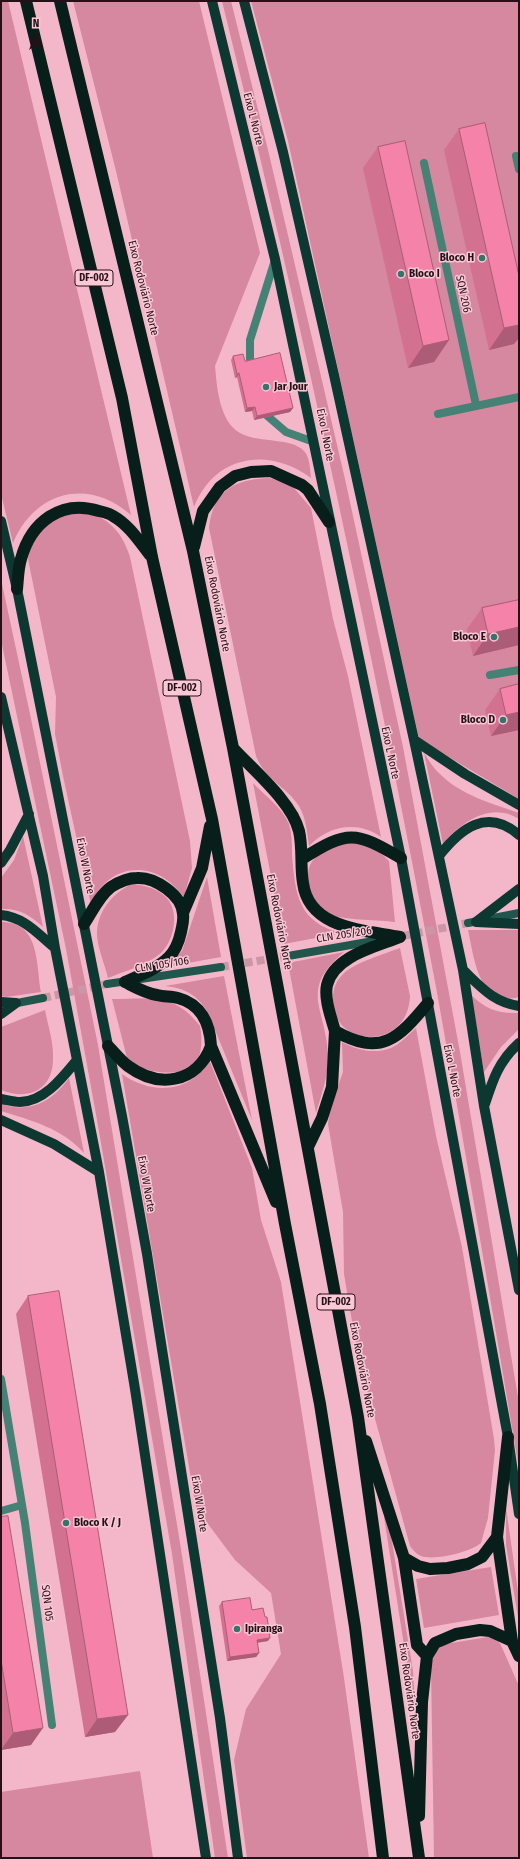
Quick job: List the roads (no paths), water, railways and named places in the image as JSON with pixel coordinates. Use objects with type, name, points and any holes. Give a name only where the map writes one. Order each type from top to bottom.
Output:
[{"type":"highway","name":"DF-002","points":[[26,1],[122,398],[152,557],[212,819],[285,1224],[320,1404],[356,1627],[383,1858]]},
{"type":"highway","name":"Eixo Rodoviário Norte","points":[[60,1],[193,551],[233,748],[308,1147],[330,1275],[358,1417],[419,1854]]},
{"type":"highway","points":[[193,551],[203,511],[220,487],[235,476],[251,472],[271,471],[302,484],[308,490],[329,522]]},
{"type":"highway","points":[[18,589],[20,560],[32,535],[47,518],[57,511],[68,508],[92,508],[112,515],[127,526],[152,557]]},
{"type":"highway","points":[[233,748],[281,799],[292,814],[299,831],[302,859],[302,882],[305,896],[320,915],[333,923],[402,937]]},
{"type":"highway","points":[[125,982],[150,971],[171,956],[178,944],[183,914],[202,868],[212,819]]},
{"type":"highway","points":[[302,859],[321,847],[341,838],[356,837],[370,840],[401,858]]},
{"type":"highway","points":[[84,924],[107,891],[124,881],[139,878],[171,891],[179,902],[183,914]]},
{"type":"highway","points":[[308,1147],[322,1118],[332,1087],[335,1031],[328,1006],[327,986],[332,972],[338,966],[354,956],[402,937]]},
{"type":"highway","points":[[125,982],[158,996],[178,997],[190,1002],[200,1011],[208,1023],[211,1046],[285,1224]]},
{"type":"highway","points":[[335,1031],[357,1042],[373,1044],[387,1041],[407,1028],[428,1003]]},
{"type":"highway","points":[[108,1046],[128,1066],[150,1078],[169,1080],[185,1078],[199,1067],[206,1058],[211,1046]]},
{"type":"highway","points":[[358,1417],[384,1492],[404,1558],[417,1645],[427,1656]]},
{"type":"highway","points":[[508,1437],[497,1537],[512,1641],[519,1656]]},
{"type":"highway","points":[[404,1558],[418,1566],[430,1569],[448,1568],[468,1564],[482,1557],[497,1537]]},
{"type":"highway","points":[[419,1854],[422,1702],[427,1656],[435,1643],[456,1634],[490,1631],[512,1641]]},
{"type":"main road","name":"Eixo L Norte","points":[[212,1],[275,259],[314,442],[329,522],[401,858],[508,1437],[519,1514]]},
{"type":"main road","name":"Eixo L Norte","points":[[244,1],[279,138],[331,360],[439,856],[463,970],[484,1106],[519,1290]]},
{"type":"main road","name":"Eixo W Norte","points":[[1,520],[18,589],[124,1124],[170,1396],[220,1718],[238,1858]]},
{"type":"main road","points":[[1,697],[43,876],[55,948],[99,1172],[135,1389],[206,1858]]},
{"type":"main road","points":[[414,740],[465,774],[519,805]]},
{"type":"main road","points":[[1,863],[10,850],[29,814]]},
{"type":"main road","points":[[439,856],[453,838],[471,825],[482,822],[504,824],[519,835]]},
{"type":"main road","points":[[472,922],[519,888]]},
{"type":"main road","points":[[1,915],[24,922],[55,948]]},
{"type":"main road","points":[[472,922],[519,924]]},
{"type":"main road","points":[[463,970],[491,996],[507,1004],[519,1006]]},
{"type":"main road","points":[[1,1002],[16,1003]]},
{"type":"main road","points":[[1,1014],[16,1003]]},
{"type":"main road","points":[[484,1106],[493,1078],[506,1055],[519,1043]]},
{"type":"main road","points":[[1,1099],[20,1102],[31,1100],[59,1081],[77,1060]]},
{"type":"main road","points":[[1,1120],[54,1144],[99,1172]]},
{"type":"street","points":[[516,156],[519,169]]},
{"type":"street","name":"SQN 206","points":[[424,163],[476,405]]},
{"type":"street","points":[[250,360],[250,340],[275,259]]},
{"type":"street","points":[[438,414],[519,397]]},
{"type":"street","points":[[264,413],[286,432],[314,442]]},
{"type":"street","points":[[490,675],[519,670]]},
{"type":"street","points":[[472,922],[519,913]]},
{"type":"street","name":"CLN 205/206","points":[[288,956],[402,937]]},
{"type":"street","name":"CLN 105/106","points":[[107,984],[221,966]]},
{"type":"street","points":[[1,1006],[43,998]]},
{"type":"street","name":"SQN 105","points":[[1,1379],[18,1475],[52,1725]]},
{"type":"street","points":[[1,1511],[22,1505]]},
{"type":"tunnel","points":[[403,936],[468,923]]},
{"type":"tunnel","points":[[221,967],[288,956]]},
{"type":"tunnel","points":[[43,998],[107,984]]},
{"type":"place","name":"Bloco H","points":[[482,258]]},
{"type":"place","name":"Bloco I","points":[[401,274]]},
{"type":"place","name":"Jar Jour","points":[[266,387]]},
{"type":"place","name":"Bloco E","points":[[494,637]]},
{"type":"place","name":"Bloco D","points":[[503,720]]},
{"type":"place","name":"Bloco K / J","points":[[66,1523]]},
{"type":"place","name":"Ipiranga","points":[[237,1629]]}]
